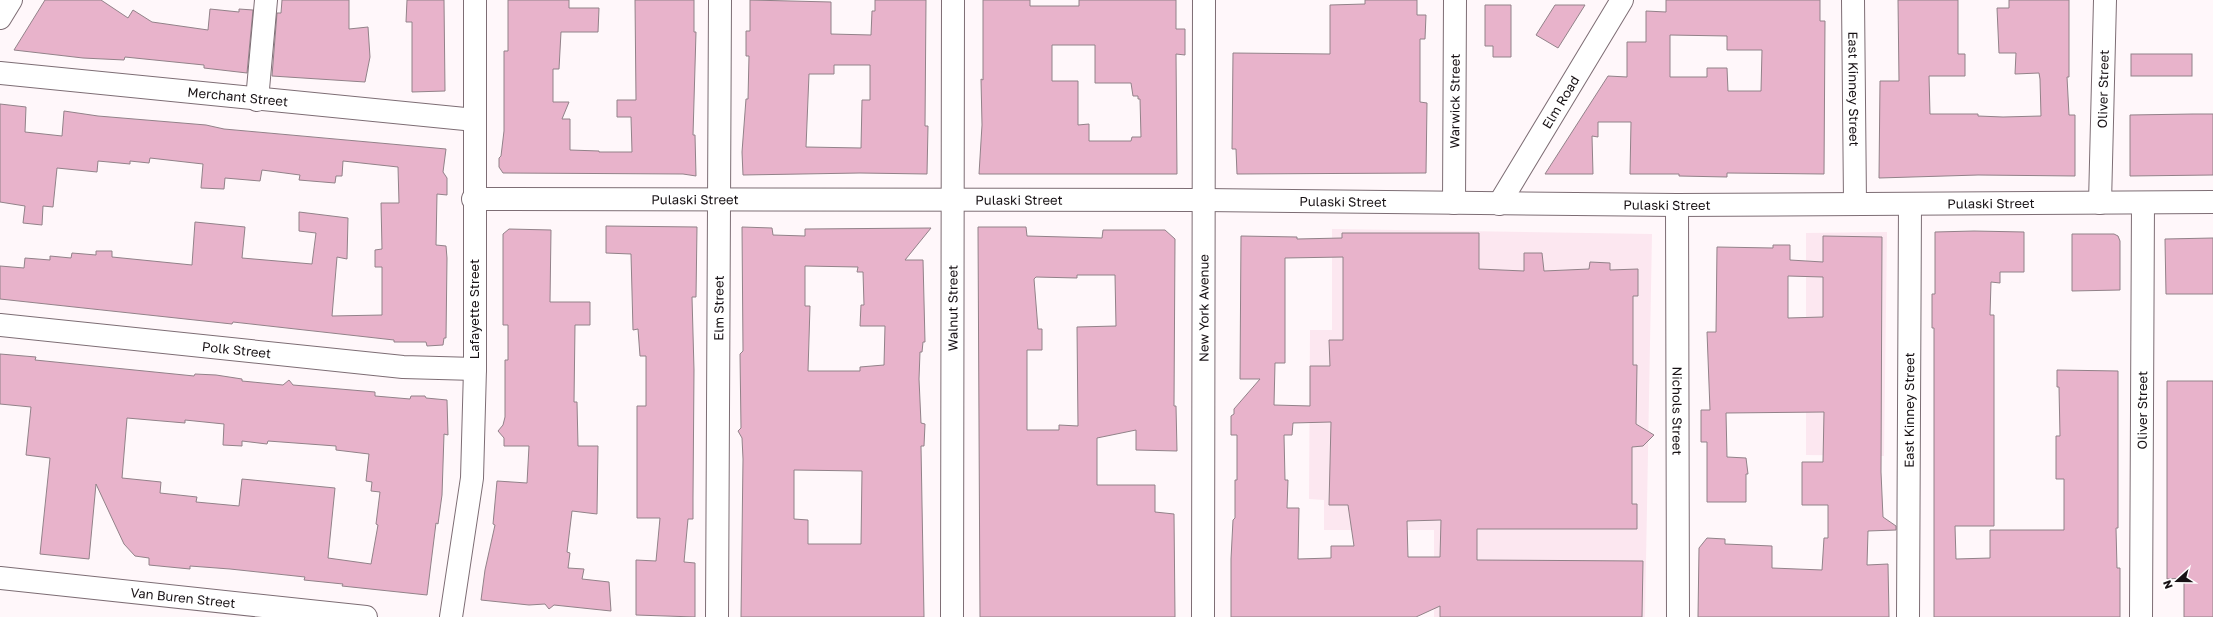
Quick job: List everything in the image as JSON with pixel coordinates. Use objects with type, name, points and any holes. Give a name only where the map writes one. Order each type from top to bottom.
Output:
[{"type":"street","points":[[0,18],[11,0]]},
{"type":"street","points":[[257,100],[266,0]]},
{"type":"street","name":"Lafayette Street","points":[[451,617],[472,478],[475,369],[473,198],[475,120],[475,0]]},
{"type":"street","name":"Elm Street","points":[[717,617],[720,0]]},
{"type":"street","name":"Walnut Street","points":[[952,617],[953,0]]},
{"type":"street","name":"New York Avenue","points":[[1203,617],[1204,0]]},
{"type":"street","name":"Warwick Street","points":[[1454,202],[1455,0]]},
{"type":"street","name":"Elm Road","points":[[1499,204],[1622,0]]},
{"type":"street","name":"East Kinney Street","points":[[1853,0],[1855,202]]},
{"type":"street","name":"Oliver Street","points":[[2100,203],[2105,0]]},
{"type":"street","name":"Merchant Street","points":[[0,73],[257,100],[475,120]]},
{"type":"street","name":"Pulaski Street","points":[[473,198],[719,200],[1204,200],[1677,205],[1855,202],[1910,204],[2213,202]]},
{"type":"street","name":"Oliver Street","points":[[2141,617],[2143,203]]},
{"type":"street","name":"East Kinney Street","points":[[1908,617],[1910,204]]},
{"type":"street","name":"Nichols Street","points":[[1677,205],[1678,617]]},
{"type":"street","name":"Polk Street","points":[[0,325],[403,367],[475,369]]},
{"type":"street","name":"Van Buren Street","points":[[0,578],[366,617]]},
{"type":"shaded area","points":[[1332,229],[1652,234],[1645,617],[1434,617],[1434,530],[1324,530],[1324,500],[1309,499],[1310,330],[1332,330]]},
{"type":"shaded area","points":[[1887,232],[1884,456],[1806,455],[1806,233]]},
{"type":"building","points":[[45,0],[101,0],[128,18],[133,10],[152,22],[208,30],[210,9],[239,12],[239,9],[253,10],[247,73],[204,68],[204,65],[125,57],[124,60],[83,58],[14,50]]},
{"type":"building","points":[[282,0],[349,0],[349,29],[368,27],[370,57],[365,82],[272,76],[277,13],[281,13]]},
{"type":"building","points":[[407,0],[444,0],[445,91],[412,92],[412,22],[406,22]]},
{"type":"building","points":[[508,0],[569,0],[569,8],[599,8],[598,32],[561,32],[559,69],[553,69],[553,102],[569,102],[562,119],[570,119],[570,150],[632,152],[631,117],[617,117],[617,100],[636,100],[635,0],[694,0],[694,32],[696,32],[693,135],[695,135],[696,176],[683,174],[503,173],[499,167],[499,158],[501,156],[504,131],[504,51],[508,51]]},
{"type":"building","points":[[750,0],[831,2],[831,34],[871,35],[872,11],[875,11],[875,0],[926,0],[925,126],[928,126],[927,174],[860,173],[743,175],[742,152],[746,99],[748,99],[749,56],[746,56],[746,31],[750,31]],"holes":[[[834,65],[870,65],[870,100],[862,100],[861,148],[806,147],[809,74],[834,74]]]},
{"type":"building","points":[[983,0],[1030,0],[1030,6],[1079,6],[1079,0],[1176,0],[1176,29],[1185,29],[1185,55],[1176,54],[1177,174],[979,174],[982,125],[981,79],[983,80]],"holes":[[[1052,45],[1095,45],[1095,83],[1131,83],[1133,96],[1138,96],[1138,99],[1140,99],[1141,137],[1132,137],[1131,141],[1089,141],[1089,124],[1078,125],[1078,81],[1052,81]]]},
{"type":"building","points":[[1365,0],[1417,0],[1417,15],[1426,15],[1425,39],[1420,39],[1420,102],[1427,103],[1426,173],[1237,174],[1236,149],[1232,149],[1233,53],[1330,54],[1330,5],[1365,4]]},
{"type":"building","points":[[1666,0],[1820,0],[1820,21],[1825,21],[1824,174],[1727,173],[1727,177],[1679,176],[1679,174],[1630,174],[1631,122],[1598,122],[1598,137],[1592,136],[1593,174],[1545,174],[1608,76],[1627,77],[1627,42],[1646,42],[1646,11],[1666,12]],"holes":[[[1670,35],[1727,36],[1727,50],[1762,50],[1761,91],[1728,91],[1727,68],[1707,68],[1707,77],[1670,77]]]},
{"type":"building","points":[[1898,0],[1958,0],[1958,54],[1965,54],[1965,76],[1929,76],[1930,114],[1978,114],[1978,116],[2003,117],[2041,116],[2040,79],[2039,73],[2015,74],[2016,53],[1999,53],[1997,8],[2009,8],[2009,0],[2069,0],[2069,77],[2067,77],[2069,115],[2075,115],[2075,176],[1978,175],[1879,178],[1880,81],[1899,81]]},
{"type":"building","points":[[1485,5],[1511,5],[1511,57],[1493,57],[1493,46],[1485,46]]},
{"type":"building","points":[[1555,5],[1585,5],[1558,48],[1536,35]]},
{"type":"building","points":[[2131,54],[2192,54],[2192,76],[2131,76]]},
{"type":"building","points":[[0,104],[26,107],[25,132],[62,136],[64,111],[98,116],[206,125],[224,129],[446,149],[443,172],[447,178],[447,195],[437,194],[436,245],[446,246],[447,258],[446,338],[444,338],[443,345],[427,346],[426,342],[394,342],[394,340],[233,322],[232,324],[0,299],[0,266],[24,268],[25,258],[50,260],[50,256],[71,258],[72,253],[96,255],[96,251],[112,251],[112,257],[192,265],[195,222],[245,227],[242,258],[312,264],[316,233],[299,231],[299,212],[348,218],[347,259],[337,257],[332,316],[382,315],[382,267],[375,267],[375,250],[382,249],[381,203],[399,203],[398,167],[343,161],[342,176],[336,176],[335,183],[299,180],[300,175],[262,170],[260,181],[225,178],[224,189],[201,188],[203,164],[150,158],[149,163],[130,161],[130,164],[98,161],[97,172],[57,168],[53,207],[43,206],[42,225],[23,223],[25,206],[0,202]]},
{"type":"building","points":[[2213,114],[2213,175],[2130,176],[2130,115]]},
{"type":"building","points":[[606,226],[697,227],[696,297],[692,297],[694,370],[693,519],[688,519],[684,562],[695,563],[695,617],[636,615],[636,560],[656,561],[660,518],[637,518],[637,406],[646,406],[646,356],[640,356],[638,329],[633,330],[631,254],[606,253]]},
{"type":"building","points":[[742,227],[772,228],[773,235],[805,236],[805,229],[931,228],[905,260],[923,260],[925,342],[923,342],[922,352],[920,352],[919,379],[921,423],[925,424],[924,446],[921,446],[924,617],[741,617],[743,459],[742,438],[738,431],[741,428],[740,354],[743,351]],"holes":[[[805,266],[858,267],[857,272],[863,272],[864,305],[861,305],[860,326],[885,326],[884,365],[860,367],[860,371],[808,371],[810,306],[805,306]],[[794,470],[862,471],[861,544],[808,544],[808,520],[794,519]]]},
{"type":"building","points":[[978,227],[1026,227],[1027,236],[1102,238],[1103,230],[1165,230],[1175,239],[1174,406],[1176,406],[1177,451],[1136,450],[1136,430],[1097,438],[1097,485],[1155,485],[1155,512],[1174,514],[1175,617],[980,617]],"holes":[[[1077,275],[1115,275],[1116,326],[1077,327],[1078,426],[1059,425],[1059,430],[1027,430],[1027,350],[1042,350],[1042,329],[1038,329],[1034,279],[1036,277],[1077,278]]]},
{"type":"building","points":[[509,229],[551,230],[550,302],[590,302],[590,325],[575,325],[574,402],[577,402],[578,446],[598,446],[597,514],[572,511],[567,552],[570,553],[568,568],[584,569],[582,579],[609,582],[611,611],[554,605],[549,609],[545,604],[529,605],[481,600],[485,570],[495,525],[493,524],[497,481],[527,483],[529,446],[504,446],[504,438],[498,431],[503,425],[505,417],[505,360],[508,360],[508,325],[503,325],[503,234]]},
{"type":"building","points":[[1935,232],[2024,232],[2024,272],[2000,272],[2000,283],[1991,282],[1990,315],[1994,315],[1994,526],[1955,526],[1956,559],[1990,558],[1990,530],[2064,530],[2064,479],[2056,479],[2056,436],[2060,436],[2059,387],[2057,387],[2057,370],[2118,371],[2118,528],[2116,528],[2117,568],[2120,568],[2120,617],[1934,617],[1934,328],[1932,328],[1932,294],[1935,294]]},
{"type":"building","points":[[1342,233],[1479,233],[1479,269],[1524,271],[1524,253],[1542,253],[1544,271],[1589,269],[1590,262],[1610,263],[1610,270],[1638,269],[1638,296],[1633,296],[1633,365],[1637,365],[1636,424],[1654,435],[1643,446],[1632,447],[1632,504],[1637,504],[1637,529],[1477,529],[1477,560],[1643,561],[1642,617],[1440,617],[1440,606],[1416,617],[1231,617],[1231,559],[1233,520],[1235,518],[1235,480],[1237,480],[1237,435],[1231,435],[1231,416],[1234,414],[1234,409],[1260,379],[1240,379],[1241,236],[1297,237],[1297,239],[1342,238]],"holes":[[[1343,257],[1343,340],[1329,340],[1330,366],[1310,366],[1310,406],[1274,405],[1275,363],[1285,363],[1285,258]],[[1331,422],[1329,505],[1348,505],[1354,546],[1331,546],[1331,558],[1298,559],[1299,508],[1287,508],[1288,480],[1285,480],[1284,435],[1292,435],[1293,423]],[[1441,520],[1440,557],[1408,557],[1407,521]]]},
{"type":"building","points":[[2072,234],[2114,234],[2118,236],[2120,241],[2120,290],[2072,291]]},
{"type":"building","points":[[1823,236],[1882,237],[1881,472],[1883,517],[1896,526],[1896,530],[1868,531],[1867,565],[1888,564],[1889,617],[1698,617],[1699,548],[1707,538],[1725,539],[1725,544],[1772,546],[1772,568],[1822,570],[1824,538],[1828,538],[1828,505],[1802,505],[1802,462],[1823,462],[1824,412],[1726,413],[1727,457],[1746,458],[1748,474],[1746,474],[1746,502],[1707,502],[1707,442],[1701,442],[1701,410],[1710,410],[1707,332],[1716,332],[1717,247],[1773,248],[1773,245],[1790,245],[1790,260],[1823,262]],"holes":[[[1788,276],[1823,277],[1823,317],[1788,318]]]},
{"type":"building","points":[[2213,238],[2213,294],[2166,294],[2165,239]]},
{"type":"building","points":[[0,354],[36,357],[35,360],[194,376],[195,374],[216,375],[242,379],[242,381],[283,385],[289,380],[293,385],[375,392],[375,396],[410,399],[411,396],[425,396],[426,398],[447,400],[448,435],[444,434],[442,495],[438,524],[436,523],[427,595],[342,586],[343,584],[304,580],[305,577],[230,569],[190,566],[190,569],[149,565],[149,558],[135,556],[124,544],[96,484],[89,559],[40,554],[50,458],[26,455],[31,407],[0,404]],"holes":[[[127,418],[185,423],[185,420],[224,424],[223,445],[242,446],[242,441],[267,444],[268,441],[336,446],[336,450],[369,454],[366,481],[372,482],[371,491],[380,492],[376,524],[378,525],[371,564],[328,558],[335,488],[242,479],[239,506],[196,502],[197,497],[160,493],[161,482],[122,478]]]},
{"type":"building","points":[[2167,381],[2213,381],[2213,617],[2184,617],[2184,578],[2167,579]]}]
